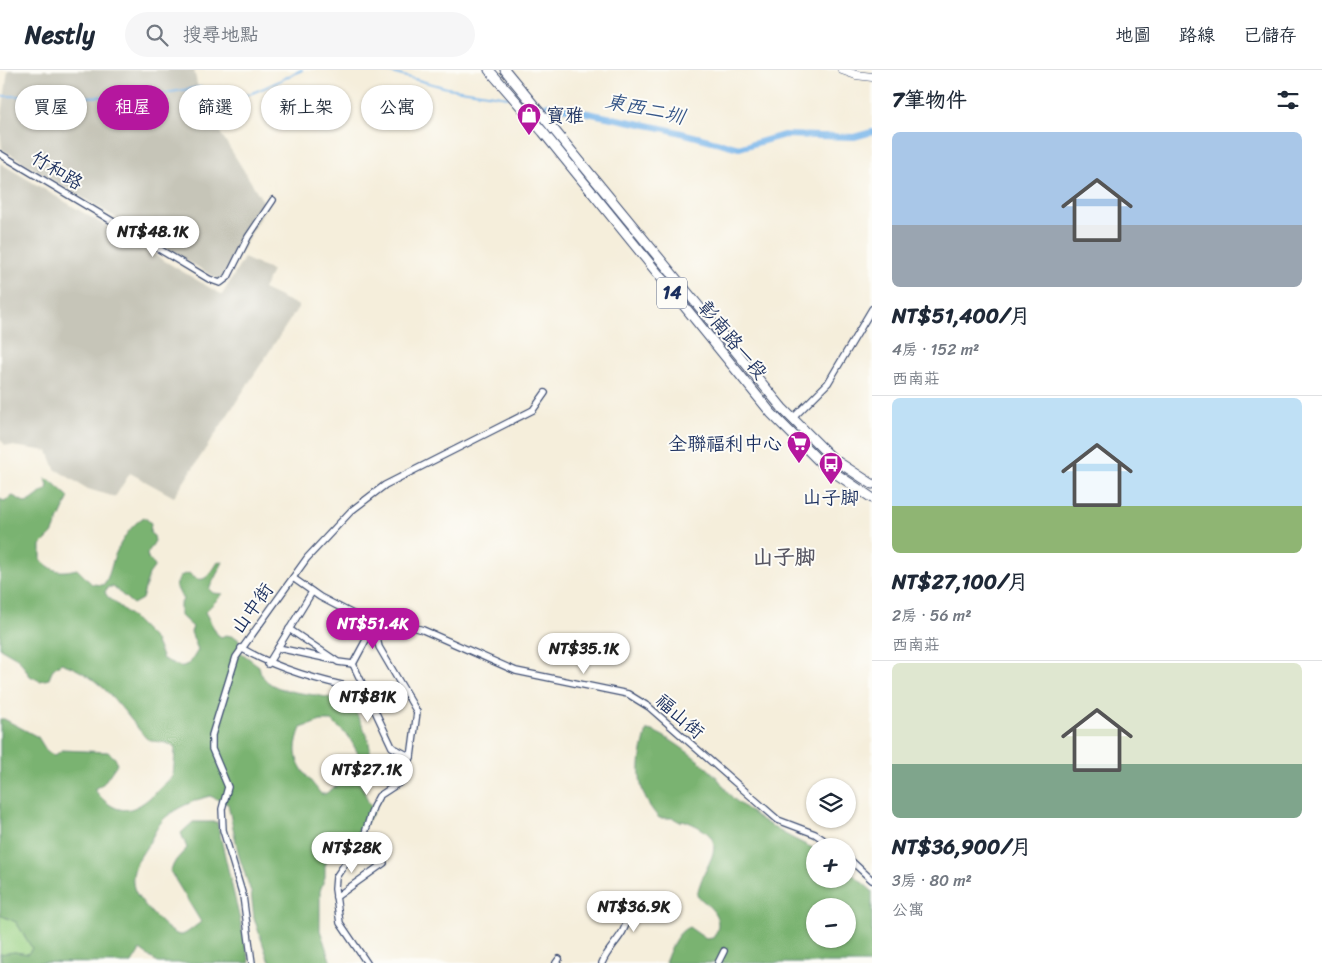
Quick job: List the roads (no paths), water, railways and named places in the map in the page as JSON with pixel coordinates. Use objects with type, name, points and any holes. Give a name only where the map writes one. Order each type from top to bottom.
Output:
[{"type":"main road","name":"彰南路一段","points":[[489,70],[543,132],[771,412],[824,465],[872,498]]},
{"type":"main road","name":"彰南路一段","points":[[505,70],[792,419],[832,458],[872,484]]},
{"type":"street","points":[[842,70],[856,75],[872,77]]},
{"type":"street","name":"竹和路","points":[[0,154],[209,279],[220,283],[228,277],[248,237],[273,200]]},
{"type":"street","points":[[792,419],[828,383],[872,309]]},
{"type":"street","name":"山中街","points":[[252,963],[243,896],[223,830],[222,809],[228,787],[212,749],[212,735],[229,673],[241,648],[307,558],[351,511],[385,485],[533,410],[545,393]]},
{"type":"street","name":"福山街","points":[[293,578],[312,592],[374,625],[403,624],[424,630],[516,671],[628,694],[649,707],[778,820],[821,838]]},
{"type":"street","points":[[268,664],[312,592]]},
{"type":"street","points":[[353,664],[374,625]]},
{"type":"street","points":[[367,963],[340,923],[336,896],[336,876],[349,858],[362,846],[373,807],[379,796],[402,781],[411,757],[418,712],[379,647],[374,625]]},
{"type":"street","points":[[289,629],[338,662]]},
{"type":"street","points":[[241,648],[268,664],[327,682],[364,690]]},
{"type":"street","points":[[278,648],[353,664]]},
{"type":"street","points":[[353,664],[392,747],[411,757]]},
{"type":"street","points":[[336,896],[384,863],[381,856]]},
{"type":"street","points":[[856,865],[872,880]]},
{"type":"street","points":[[602,963],[606,954],[626,927],[628,917]]},
{"type":"street","points":[[718,963],[724,951]]},
{"type":"waterway","name":"東西二圳","points":[[0,96],[142,97],[201,87],[217,97],[226,99],[260,90],[302,70]]},
{"type":"waterway","name":"東西二圳","points":[[381,70],[447,88],[508,97]]},
{"type":"waterway","name":"東西二圳","points":[[537,103],[548,105]]},
{"type":"waterway","name":"東西二圳","points":[[548,105],[666,129],[739,148],[784,135],[854,137],[872,132]]},
{"type":"place","name":"寶雅","points":[[529,136]]},
{"type":"place","name":"全聯福利中心","points":[[799,464]]},
{"type":"place","name":"山子脚","points":[[831,485]]},
{"type":"district","name":"山子脚","points":[[784,557]]}]
